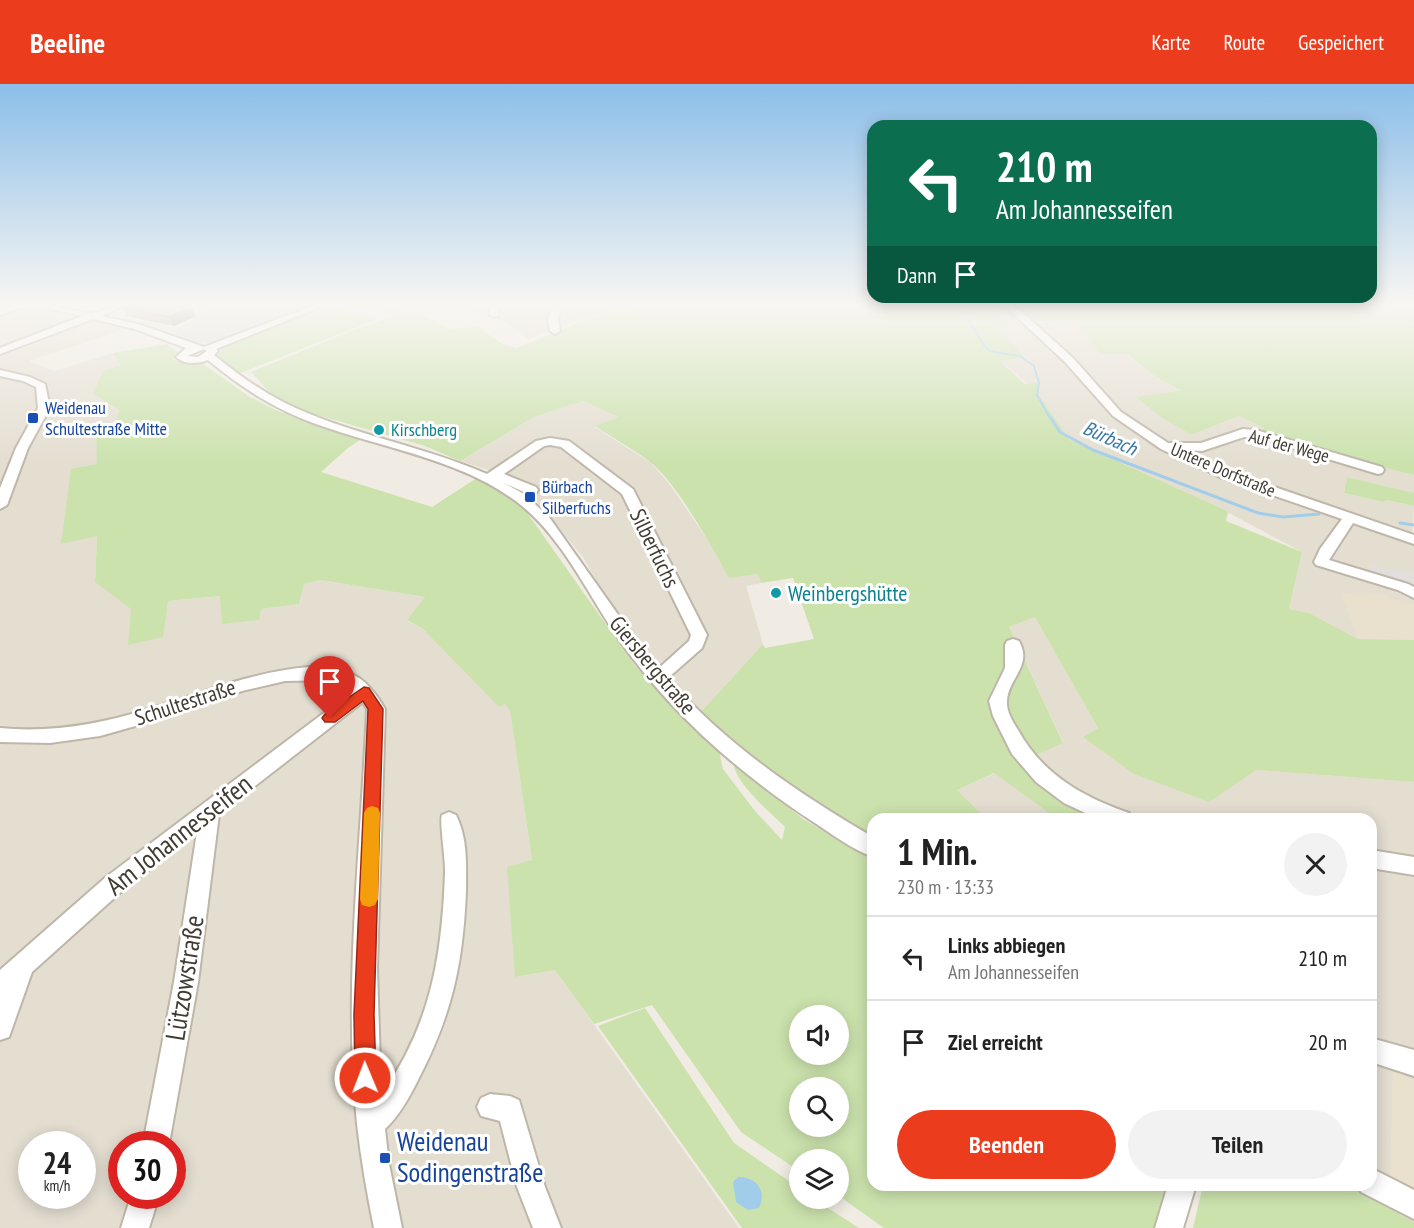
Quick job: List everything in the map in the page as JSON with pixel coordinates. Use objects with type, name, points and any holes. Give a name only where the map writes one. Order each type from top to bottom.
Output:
[{"type":"street","name":"Giersbergstraße","points":[[211,357],[224,370],[256,393],[286,410],[335,428],[434,457],[488,479],[521,498],[540,516],[658,678],[689,711],[736,753],[804,804],[867,844]]},
{"type":"street","name":"Untere Dorfstraße","points":[[1066,357],[1117,414],[1165,446],[1224,474],[1414,540]]},
{"type":"street","points":[[0,505],[22,448],[44,408],[41,386],[26,379],[6,378]]},
{"type":"street","name":"Auf der Wege","points":[[1165,446],[1202,447],[1243,432],[1378,470]]},
{"type":"street","name":"Silberfuchs","points":[[488,479],[520,459],[534,445],[543,441],[555,441],[565,444],[627,492],[699,635],[696,644],[658,678]]},
{"type":"street","name":"Giersbergstraße","points":[[488,479],[507,479],[531,490]]},
{"type":"street","points":[[1349,519],[1327,549],[1321,562],[1403,587],[1414,593]]},
{"type":"street","points":[[1013,645],[1016,662],[1002,690],[998,704],[1018,748],[1029,764],[1053,785],[1072,798],[1108,813]]},
{"type":"street","name":"Schultestraße","points":[[0,735],[38,737],[98,728],[134,720],[250,681],[295,674],[343,675],[355,682],[364,692]]},
{"type":"street","points":[[364,692],[376,709],[364,1014],[365,1078],[378,1187],[388,1228]]},
{"type":"street","name":"Am Johannesseifen","points":[[0,985],[114,884],[364,692]]},
{"type":"street","name":"Lützowstraße","points":[[158,1131],[186,982],[210,810]]},
{"type":"street","points":[[370,1125],[386,1109],[404,1080],[432,1019],[445,983],[456,876],[455,833],[449,821]]},
{"type":"street","points":[[1377,860],[1414,866]]},
{"type":"street","points":[[0,1028],[23,965]]},
{"type":"street","points":[[1377,1051],[1414,1063]]},
{"type":"street","points":[[1377,1052],[1414,1074]]},
{"type":"street","points":[[490,1107],[510,1109],[531,1187],[547,1228]]},
{"type":"street","points":[[1377,1185],[1414,1205]]},
{"type":"street","points":[[1169,1228],[1180,1191]]},
{"type":"street","points":[[135,1228],[141,1209]]},
{"type":"shaded area","points":[[0,357],[40,357],[29,361],[55,371],[98,357],[115,357],[121,365],[93,394],[119,410],[114,426],[96,433],[98,464],[61,544],[97,535],[95,582],[168,601],[221,596],[222,623],[261,609],[299,604],[304,584],[321,580],[425,597],[407,621],[423,629],[510,711],[532,860],[516,977],[555,970],[739,1228],[0,1228]]},
{"type":"shaded area","points":[[1132,357],[1149,372],[1182,392],[1136,398],[1162,418],[1191,435],[1239,416],[1264,428],[1260,431],[1316,451],[1414,475],[1414,493],[1347,477],[1344,493],[1414,506],[1412,544],[1414,545],[1414,640],[1358,639],[1309,613],[1289,609],[1302,552],[1212,504],[1070,440],[1037,392],[1000,361],[1026,358]]},
{"type":"shaded area","points":[[583,401],[620,417],[595,427],[651,463],[670,485],[705,536],[729,577],[758,574],[761,583],[746,586],[763,644],[699,714],[667,681],[610,605],[583,557],[519,480],[460,461],[534,417]]},
{"type":"shaded area","points":[[1369,565],[1414,573],[1414,585],[1369,574]]},
{"type":"shaded area","points":[[1341,593],[1385,595],[1389,599],[1414,604],[1414,640],[1358,639]]},
{"type":"shaded area","points":[[1035,616],[1098,728],[1083,737],[1256,770],[1414,782],[1414,1222],[1359,1191],[1377,1191],[1377,813],[1126,813],[1099,805],[1029,758],[1063,742],[1009,627]]},
{"type":"shaded area","points":[[995,773],[1049,813],[981,813],[957,790]]},
{"type":"shaded area","points":[[1393,1071],[1414,1080],[1414,1193],[1390,1179]]},
{"type":"green space","points":[[115,357],[174,357],[176,361],[203,364],[250,397],[278,411],[363,438],[349,447],[321,472],[432,507],[477,478],[521,504],[636,667],[690,726],[719,751],[723,769],[755,811],[782,840],[785,827],[740,780],[734,764],[803,819],[867,856],[867,1191],[1166,1191],[1156,1228],[884,1228],[849,1203],[849,1149],[789,1149],[789,1164],[741,1132],[652,1005],[594,1024],[555,970],[515,977],[507,867],[532,860],[510,711],[505,704],[499,707],[423,629],[407,620],[425,597],[321,580],[304,584],[299,604],[261,609],[259,620],[222,624],[220,596],[168,601],[163,637],[128,645],[131,609],[95,582],[97,536],[61,544],[71,469],[97,464],[96,432],[114,426],[119,410],[93,394],[103,371],[121,365]]},
{"type":"green space","points":[[220,357],[280,357],[238,374]]},
{"type":"green space","points":[[287,357],[1025,357],[1000,361],[1025,384],[1037,383],[1037,392],[1070,440],[1228,512],[1226,521],[1302,552],[1289,609],[1309,613],[1358,639],[1414,640],[1414,782],[1256,770],[1209,802],[1134,774],[1083,737],[1098,728],[1035,617],[1009,627],[1063,743],[1029,758],[1099,805],[1126,813],[1049,813],[994,773],[957,790],[981,813],[867,813],[867,833],[830,812],[762,767],[699,714],[763,644],[765,648],[814,639],[793,578],[761,583],[758,574],[729,578],[683,500],[661,472],[643,457],[595,426],[619,417],[583,401],[534,417],[460,461],[425,446],[314,414],[289,404],[272,395],[251,372]]},
{"type":"green space","points":[[1132,357],[1414,357],[1414,475],[1316,451],[1260,432],[1264,428],[1239,416],[1191,435],[1162,418],[1135,397],[1181,391],[1149,372]]},
{"type":"green space","points":[[1347,477],[1414,493],[1414,506],[1344,493]]},
{"type":"green space","points":[[645,1008],[734,1143],[789,1181],[789,1209],[830,1209],[859,1228],[742,1228],[598,1026]]},
{"type":"green space","points":[[1202,1191],[1359,1191],[1414,1222],[1414,1228],[1193,1228]]},
{"type":"water","points":[[738,1177],[750,1179],[759,1186],[762,1196],[759,1208],[748,1210],[736,1202],[733,1182]]},
{"type":"waterway","name":"Bürbach","points":[[1022,357],[1034,366],[1039,383],[1037,395],[1049,416]]},
{"type":"waterway","name":"Bürbach","points":[[1048,414],[1060,432],[1093,450],[1258,513],[1283,517],[1319,514]]},
{"type":"waterway","name":"Bürbach","points":[[1400,523],[1414,525]]},
{"type":"slow traffic","points":[[369,899],[372,813]]},
{"type":"place","name":"Weidenau Schultestraße Mitte","points":[[33,418]]},
{"type":"place","name":"Kirschberg","points":[[379,430]]},
{"type":"place","name":"Bürbach Silberfuchs","points":[[530,497]]},
{"type":"place","name":"Weinbergshütte","points":[[776,593]]},
{"type":"place","name":"Weidenau Sodingenstraße","points":[[385,1158]]},
{"type":"route","points":[[330,718],[364,692],[376,709],[364,1014],[365,1078]]}]
